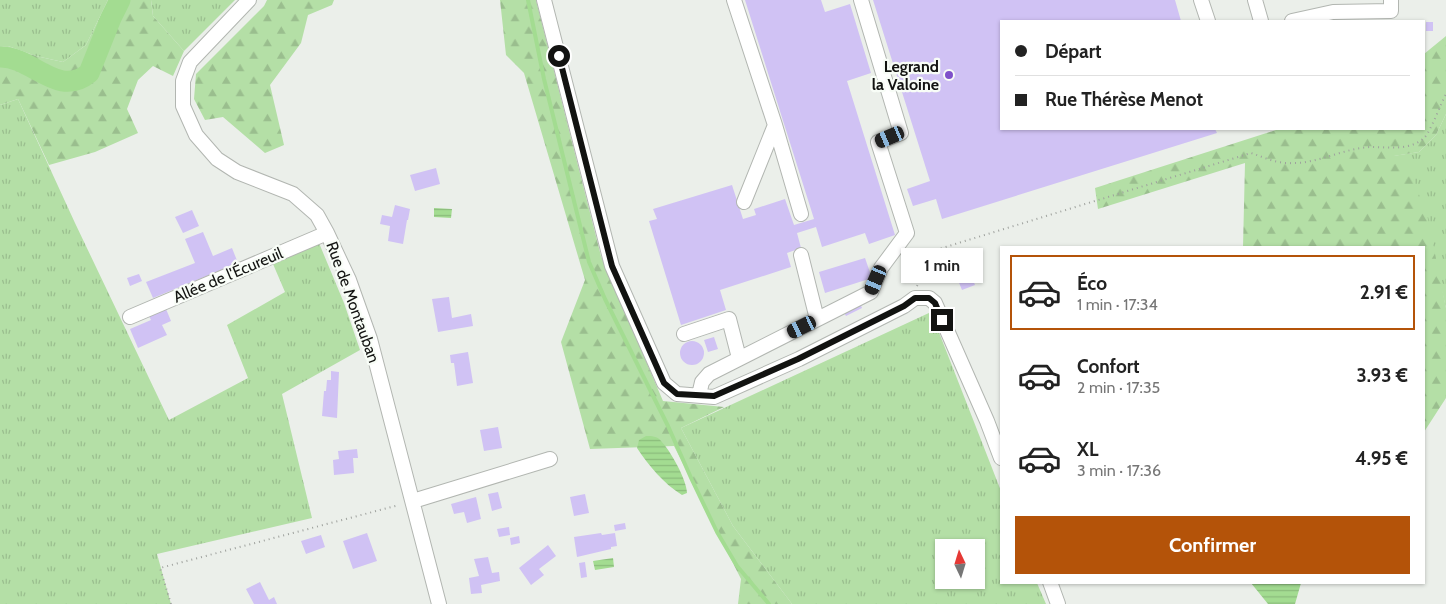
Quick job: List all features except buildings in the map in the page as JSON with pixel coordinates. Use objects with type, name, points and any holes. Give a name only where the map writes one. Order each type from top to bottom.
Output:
[{"type":"street","name":"Rue de Montauban","points":[[249,0],[190,62],[184,82],[183,106],[196,135],[217,159],[237,172],[293,194],[317,215],[327,233],[349,280],[370,339],[440,604]]},
{"type":"street","points":[[544,0],[612,266],[664,383],[677,394],[714,396],[765,374],[887,314],[915,298],[929,298],[935,303],[987,421],[1000,455]]},
{"type":"street","points":[[734,0],[775,125],[801,214]]},
{"type":"street","points":[[698,395],[702,382],[709,374],[871,292],[881,268],[906,233],[878,142],[901,133],[861,0]]},
{"type":"street","points":[[1201,0],[1208,20]]},
{"type":"street","points":[[1255,0],[1262,20]]},
{"type":"street","points":[[1297,20],[1333,12],[1391,11],[1391,0]]},
{"type":"street","points":[[744,202],[775,125]]},
{"type":"street","name":"Allée de l'Écureuil","points":[[130,318],[327,233]]},
{"type":"street","points":[[801,256],[817,319]]},
{"type":"street","points":[[684,334],[729,319],[739,358]]},
{"type":"street","points":[[413,501],[550,459]]},
{"type":"street","points":[[1051,584],[1058,604]]},
{"type":"path","points":[[915,298],[918,285],[939,249],[1251,152],[1289,164],[1306,162],[1369,147],[1397,148],[1416,144],[1425,137],[1446,94]]},
{"type":"path","points":[[171,604],[160,568],[413,501]]},
{"type":"green space","points":[[0,0],[108,0],[86,45],[63,62],[36,56],[8,46],[0,47]]},
{"type":"green space","points":[[108,0],[151,0],[153,16],[184,51],[173,76],[153,66],[138,80],[127,109],[138,133],[95,152],[49,165],[18,99],[0,105],[0,47],[8,46],[36,56],[63,62],[86,45]]},
{"type":"green space","points":[[151,0],[235,0],[184,51],[153,16]]},
{"type":"green space","points":[[267,0],[334,0],[332,5],[308,15],[301,43],[270,85],[284,145],[265,153],[223,117],[205,120],[194,99],[196,74],[264,6]]},
{"type":"green space","points":[[500,0],[536,0],[601,256],[663,401],[724,407],[681,428],[733,526],[792,604],[738,604],[741,579],[674,446],[590,449],[561,342],[585,280],[524,73],[506,55]]},
{"type":"green space","points":[[1446,36],[1446,114],[1436,135],[1419,152],[1394,156],[1410,170],[1428,219],[1446,308],[1446,398],[1425,430],[1425,246],[1243,246],[1245,163],[1098,209],[1095,188],[1276,130],[1425,130],[1425,53]]},
{"type":"green space","points":[[18,99],[169,420],[248,378],[227,325],[285,292],[273,264],[319,243],[344,303],[360,350],[282,394],[312,518],[157,554],[171,604],[0,604],[0,105]]},
{"type":"green space","points":[[1446,114],[1446,308],[1437,270],[1393,156],[1419,152],[1436,135]]},
{"type":"green space","points":[[931,312],[1000,488],[1000,584],[1037,584],[1046,604],[792,604],[733,526],[681,428]]},
{"type":"shaded area","points":[[434,208],[452,209],[451,218],[434,217]]},
{"type":"shaded area","points":[[646,436],[656,437],[665,445],[681,473],[687,493],[682,495],[669,485],[657,474],[642,455],[637,448],[639,440]]},
{"type":"shaded area","points":[[613,558],[614,567],[595,570],[593,561]]},
{"type":"shaded area","points":[[1252,584],[1301,584],[1295,604],[1268,604]]},
{"type":"waterway","points":[[0,57],[12,58],[56,79],[78,80],[89,73],[120,0]]},
{"type":"waterway","points":[[528,0],[544,79],[589,262],[717,532],[737,566],[769,604]]},
{"type":"place","name":"Legrand la Valoine","points":[[949,75]]},
{"type":"route","points":[[559,56],[612,266],[664,383],[677,394],[714,396],[798,359],[904,306],[915,298],[929,298],[935,303],[942,320]]}]
